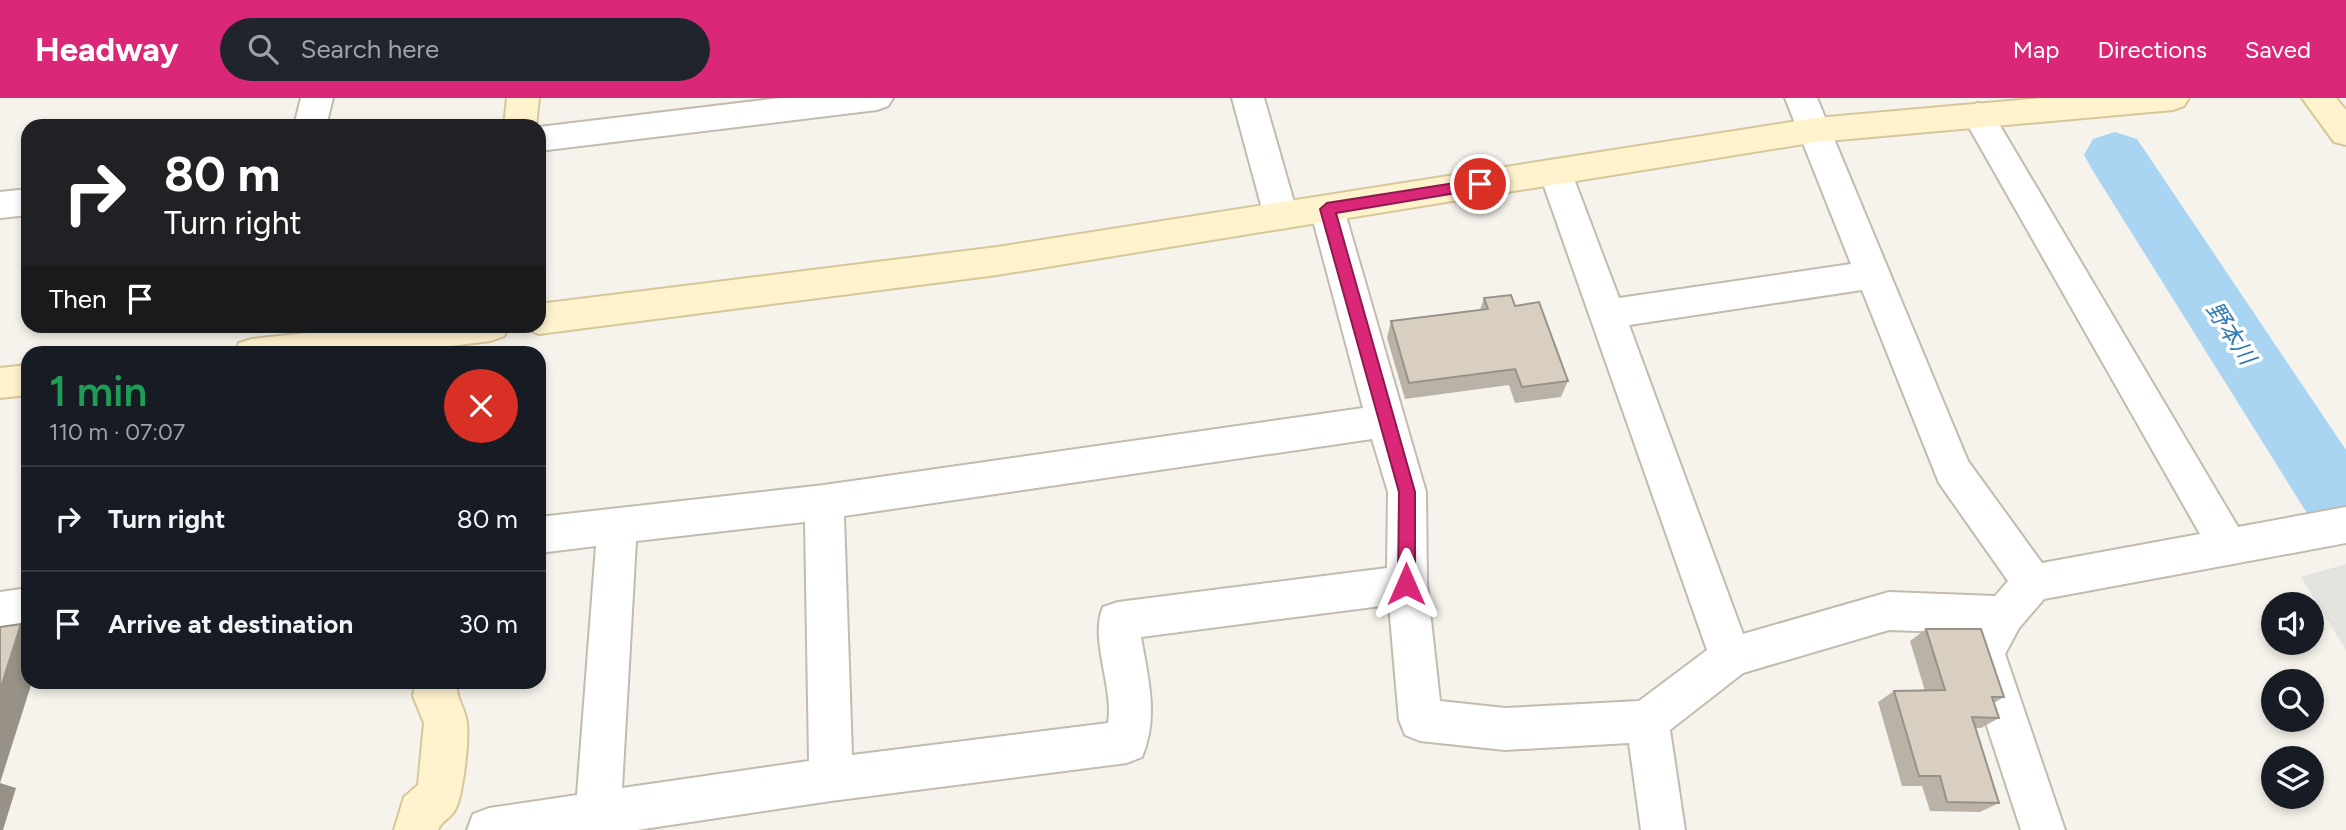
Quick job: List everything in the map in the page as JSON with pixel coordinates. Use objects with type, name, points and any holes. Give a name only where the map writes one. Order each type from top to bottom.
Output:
[{"type":"street","points":[[312,119],[317,98]]},
{"type":"street","points":[[521,119],[523,98]]},
{"type":"street","points":[[546,138],[783,104],[877,98]]},
{"type":"street","points":[[1248,98],[1280,216]]},
{"type":"street","points":[[546,318],[997,261],[1556,172],[1808,114],[1978,116],[2055,103],[2173,98]]},
{"type":"street","points":[[2318,98],[2346,133]]},
{"type":"street","points":[[1808,114],[1953,471],[2033,583]]},
{"type":"street","points":[[1978,116],[2228,546]]},
{"type":"street","points":[[1556,172],[1731,657]]},
{"type":"street","points":[[0,205],[21,203]]},
{"type":"street","points":[[1327,209],[1407,492],[1406,584],[1420,720],[1505,729],[1647,721],[1731,657],[1889,611],[2004,615]]},
{"type":"street","points":[[1607,314],[1872,275]]},
{"type":"street","points":[[321,346],[432,333]]},
{"type":"street","points":[[0,383],[21,381]]},
{"type":"street","points":[[546,534],[824,502],[1385,421]]},
{"type":"street","points":[[824,502],[831,779]]},
{"type":"street","points":[[598,812],[617,526]]},
{"type":"street","points":[[2043,830],[1984,653],[2004,615],[2033,583],[2340,526]]},
{"type":"street","points":[[489,830],[831,779],[1127,742],[1132,709],[1118,621],[1406,584]]},
{"type":"street","points":[[0,611],[21,608]]},
{"type":"street","points":[[416,830],[420,813],[439,796],[446,722],[434,696],[435,689]]},
{"type":"street","points":[[1647,721],[1663,830]]},
{"type":"shaded area","points":[[2346,564],[2346,650],[2324,614],[2324,592],[2310,592],[2301,577]]},
{"type":"building","points":[[1511,295],[1515,306],[1539,302],[1568,381],[1522,387],[1515,369],[1409,383],[1391,321],[1488,309],[1484,298]]},
{"type":"building","points":[[21,624],[0,690],[0,627]]},
{"type":"building","points":[[1926,629],[1981,629],[2004,697],[1992,697],[1999,718],[1972,717],[1999,803],[1947,802],[1940,776],[1919,776],[1894,691],[1945,690]]},
{"type":"waterway","name":"野本川","points":[[2115,155],[2346,511]]},
{"type":"route","points":[[1406,584],[1407,492],[1327,209],[1480,184]]}]
